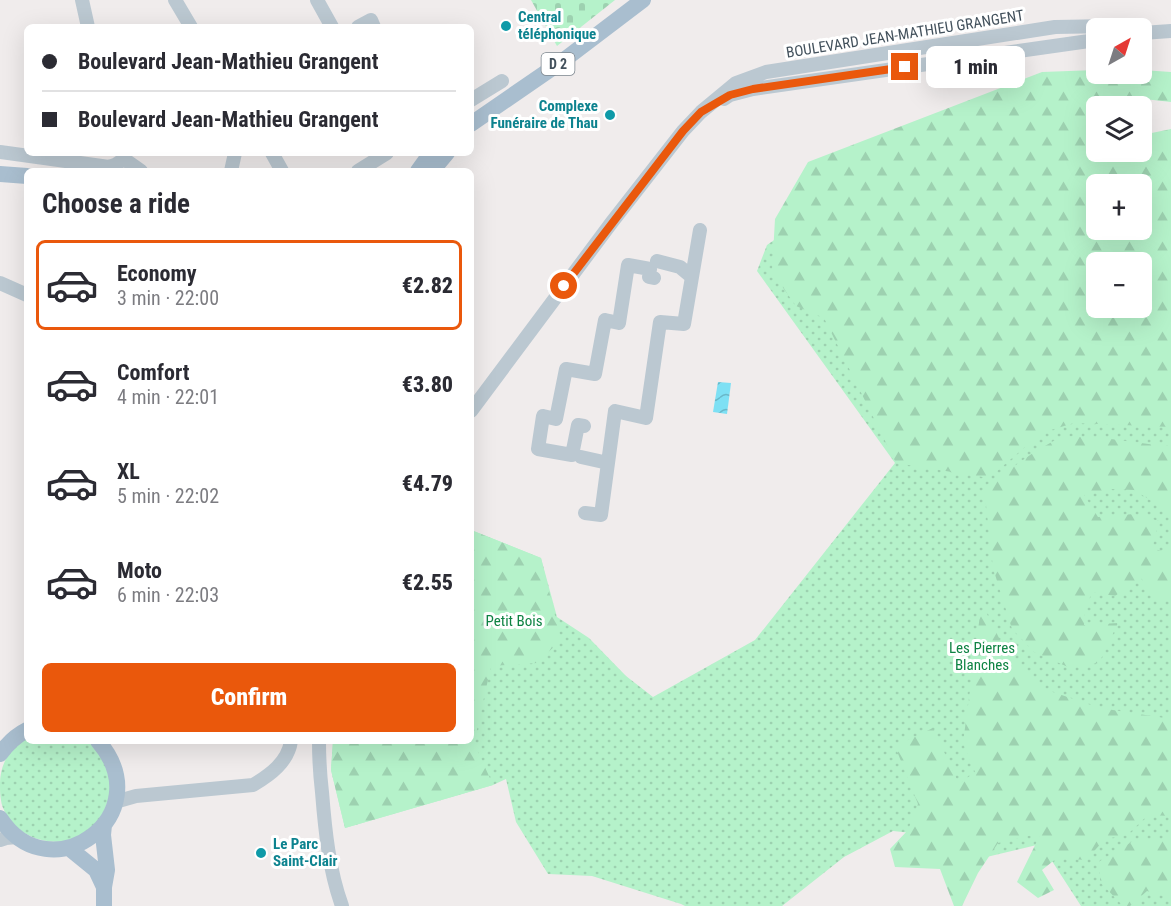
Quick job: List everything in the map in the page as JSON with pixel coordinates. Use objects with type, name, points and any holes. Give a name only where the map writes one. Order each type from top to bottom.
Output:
[{"type":"main road","name":"D 2","points":[[474,122],[564,60],[643,0]]},
{"type":"main road","points":[[434,168],[444,156]]},
{"type":"main road","points":[[0,174],[24,176]]},
{"type":"main road","points":[[0,754],[12,740],[24,732]]},
{"type":"main road","points":[[0,818],[17,837],[33,846],[51,849],[69,848],[94,835],[111,814],[117,789],[112,763],[100,744]]},
{"type":"main road","points":[[104,825],[107,870],[104,906]]},
{"type":"main road","points":[[69,848],[96,870],[104,887]]},
{"type":"street","points":[[82,0],[87,24]]},
{"type":"street","points":[[175,0],[189,24]]},
{"type":"street","points":[[317,0],[330,24]]},
{"type":"street","name":"BOULEVARD JEAN-MATHIEU GRANGENT","points":[[474,407],[683,131],[701,112],[736,83],[766,72],[1055,27],[1086,26]]},
{"type":"street","points":[[1152,32],[1171,31]]},
{"type":"street","name":"BOULEVARD JEAN-MATHIEU GRANGENT","points":[[701,112],[730,95],[753,89],[1086,41]]},
{"type":"street","points":[[474,98],[502,81]]},
{"type":"street","points":[[0,152],[24,155]]},
{"type":"street","points":[[29,156],[109,167],[125,156],[138,168]]},
{"type":"street","points":[[363,168],[382,156]]},
{"type":"street","points":[[585,513],[601,515],[615,411],[646,418],[660,322],[684,324],[700,230]]},
{"type":"street","points":[[657,261],[680,267],[692,277]]},
{"type":"street","points":[[584,426],[578,425],[572,455],[538,449],[543,416],[556,419],[566,369],[595,374],[605,320],[619,323],[628,265],[650,268],[649,277],[654,278]]},
{"type":"street","points":[[0,284],[24,294]]},
{"type":"street","points":[[581,456],[608,463]]},
{"type":"street","points":[[115,801],[136,796],[253,785],[276,770],[290,744]]},
{"type":"street","points":[[319,744],[324,819],[334,885],[342,906]]},
{"type":"street","points":[[0,840],[17,837]]},
{"type":"green space","points":[[531,0],[615,0],[557,46]]},
{"type":"green space","points":[[1086,70],[1086,84],[1152,84],[1152,71],[1171,72],[1171,102],[1152,100],[1152,96],[1086,96],[1086,162],[1152,162],[1152,133],[1171,129],[1171,427],[1074,423],[1041,433],[989,478],[896,463],[824,318],[796,306],[772,272],[775,219],[808,162],[1042,72]]},
{"type":"green space","name":"Les Pierres Blanches","points":[[1086,154],[1086,162],[1126,162],[1171,177],[1171,906],[1081,906],[1041,844],[949,866],[921,834],[893,831],[844,857],[782,906],[685,906],[592,876],[548,874],[516,822],[506,779],[493,785],[345,828],[331,770],[333,744],[474,744],[474,531],[541,558],[557,617],[589,638],[626,676],[653,697],[755,640],[895,463],[757,271],[767,245],[830,201]]},
{"type":"green space","points":[[1062,436],[1171,446],[1171,513],[1134,490],[1111,489],[1084,495],[1098,517],[1134,514],[1159,521],[1152,548],[1171,554],[1171,595],[1159,603],[1141,578],[1115,596],[1092,592],[1085,610],[1084,625],[1118,623],[1099,663],[1068,667],[1034,652],[1012,629],[993,568],[984,487]]},
{"type":"green space","name":"Petit Bois","points":[[474,531],[541,558],[561,640],[537,663],[491,666],[474,743]]},
{"type":"green space","points":[[985,610],[1009,658],[1038,687],[1100,708],[1171,719],[1171,816],[1148,815],[1127,835],[1105,839],[1086,860],[1057,858],[1042,870],[1054,890],[1038,898],[1017,882],[1041,833],[998,843],[978,873],[962,906],[954,906],[940,869],[895,867],[890,849],[908,830],[918,804],[895,746],[933,728],[959,784],[975,772],[963,743],[980,615]]},
{"type":"green space","points":[[24,740],[24,744],[90,744],[101,756],[110,779],[109,795],[101,817],[87,832],[76,838],[53,842],[29,836],[10,821],[2,804],[0,776],[7,757]]},
{"type":"green space","name":"Petit Bois","points":[[474,743],[493,785],[345,828],[331,770],[333,744]]},
{"type":"green space","points":[[1171,840],[1171,898],[1147,891],[1130,906],[1123,906],[1100,882],[1100,861],[1133,841]]},
{"type":"water","points":[[718,382],[731,383],[727,414],[713,412]]},
{"type":"place","name":"Central téléphonique","points":[[506,26]]},
{"type":"place","name":"Complexe Funéraire de Thau","points":[[610,115]]},
{"type":"place","name":"Le Parc Saint-Clair","points":[[261,853]]},
{"type":"route","points":[[564,286],[683,131],[701,112],[730,95],[753,89],[905,67]]}]
